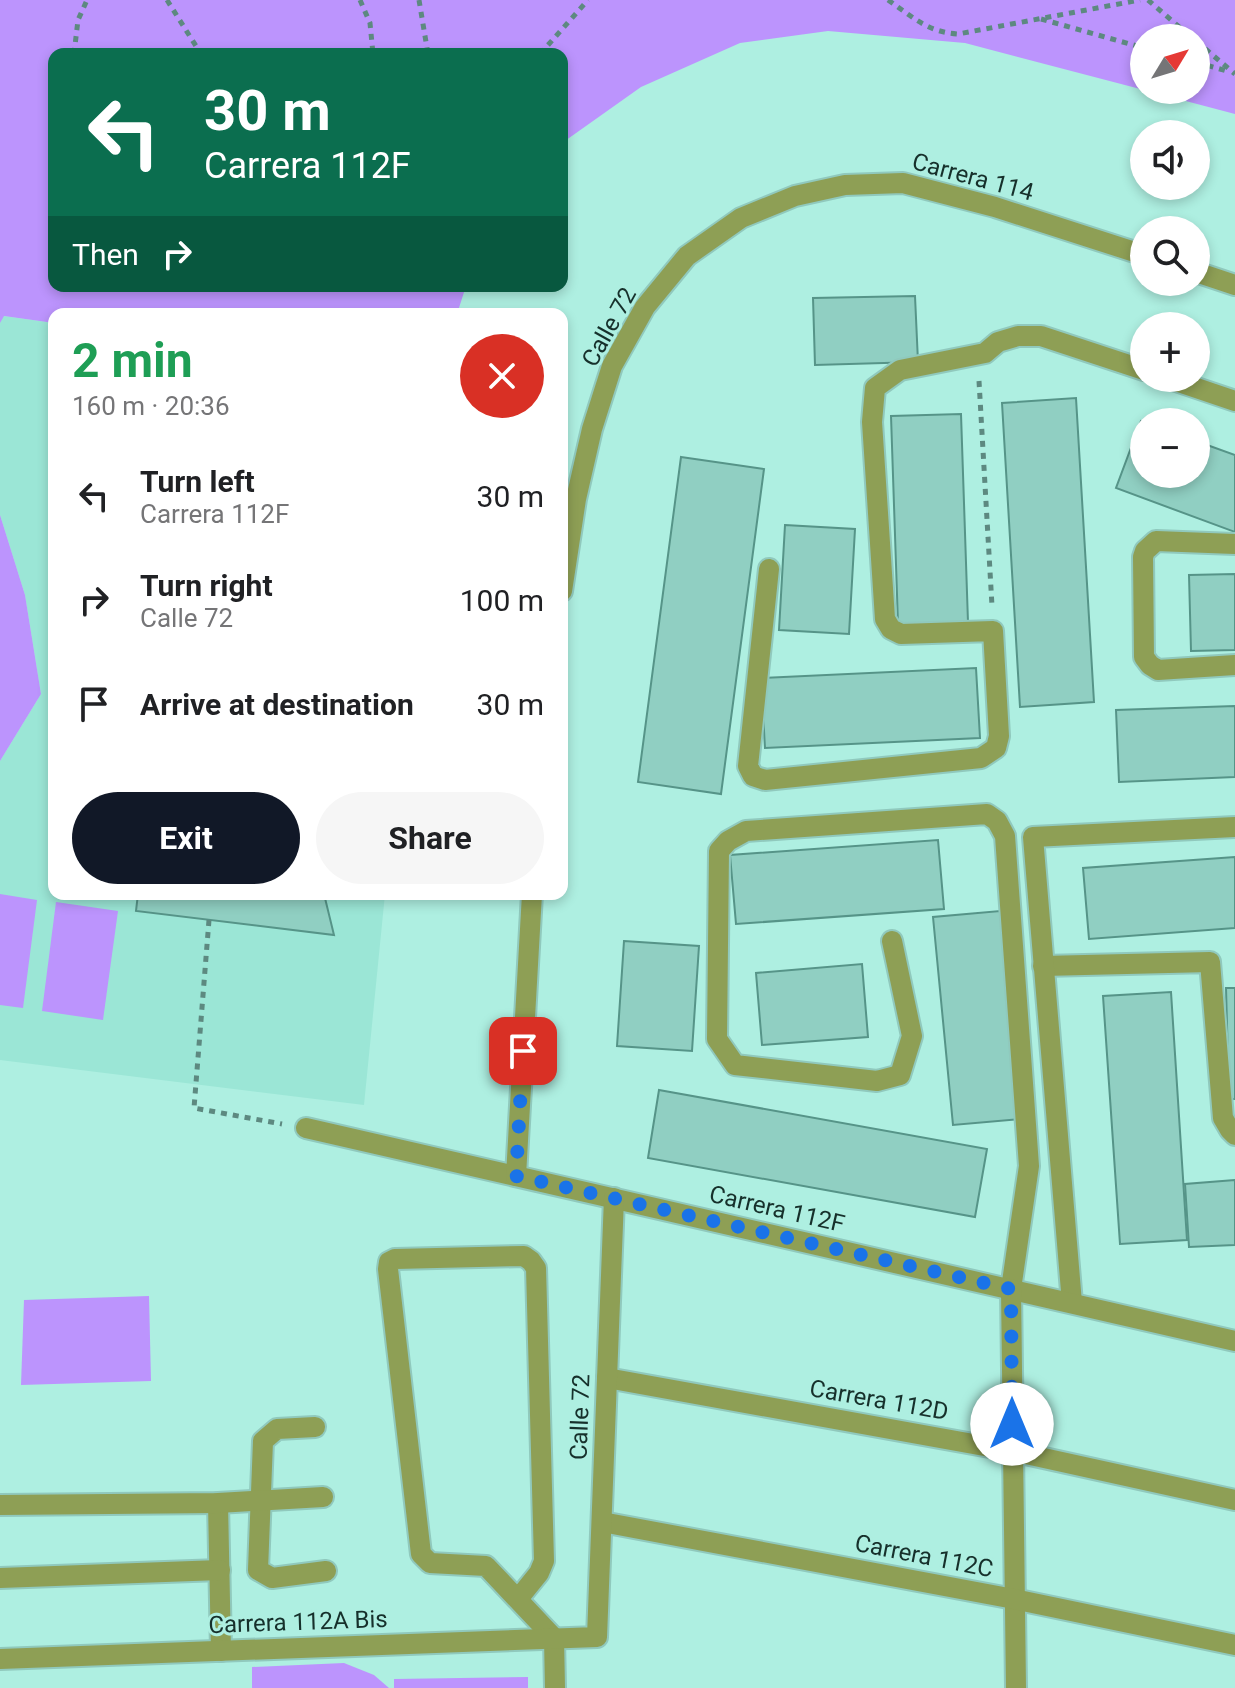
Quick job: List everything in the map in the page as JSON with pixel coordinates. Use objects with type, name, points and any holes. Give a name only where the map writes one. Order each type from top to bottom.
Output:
[{"type":"street","name":"Carrera 114","points":[[741,218],[795,196],[845,185],[903,183],[995,207],[1130,250]]},
{"type":"street","name":"Calle 72","points":[[568,554],[592,429],[612,366],[645,307],[687,256],[741,218]]},
{"type":"street","points":[[1210,277],[1235,285]]},
{"type":"street","points":[[769,569],[748,766],[753,776],[765,780],[981,758],[996,748],[999,736],[993,631],[901,634],[891,629],[885,619],[872,422],[875,388],[900,370],[985,353],[998,342],[1018,336],[1041,336],[1130,365]]},
{"type":"street","points":[[1208,392],[1235,401]]},
{"type":"street","points":[[1235,544],[1156,541],[1143,557],[1144,657],[1150,665],[1158,670],[1235,665]]},
{"type":"street","points":[[892,941],[912,1036],[900,1075],[877,1081],[735,1065],[717,1039],[719,851],[728,841],[746,831],[987,814],[997,821],[1005,836],[1029,1166],[1011,1289],[1016,1688]]},
{"type":"street","points":[[1072,1303],[1033,837],[1235,827]]},
{"type":"street","points":[[516,1176],[532,900]]},
{"type":"street","points":[[1043,966],[1210,962],[1223,1118],[1235,1135]]},
{"type":"street","name":"Carrera 112F","points":[[306,1128],[1235,1341]]},
{"type":"street","name":"Calle 72","points":[[597,1637],[614,1198]]},
{"type":"street","points":[[518,1599],[543,1567],[544,1561],[536,1268],[524,1256],[395,1259],[389,1262],[388,1269],[421,1554],[430,1563],[486,1566],[554,1638],[555,1688]]},
{"type":"street","name":"Carrera 112D","points":[[607,1378],[1012,1451],[1235,1500]]},
{"type":"street","points":[[315,1427],[277,1429],[263,1441],[258,1570],[272,1578],[326,1571]]},
{"type":"street","points":[[0,1505],[218,1503],[323,1497]]},
{"type":"street","points":[[218,1503],[221,1651]]},
{"type":"street","name":"Carrera 112C","points":[[602,1522],[1014,1599],[1235,1645]]},
{"type":"street","points":[[0,1578],[220,1570]]},
{"type":"street","name":"Carrera 112A Bis","points":[[0,1659],[597,1637]]},
{"type":"path","points":[[75,48],[78,20],[87,0]]},
{"type":"path","points":[[167,0],[197,48]]},
{"type":"path","points":[[360,0],[370,23],[372,48]]},
{"type":"path","points":[[419,0],[427,48]]},
{"type":"path","points":[[545,48],[588,0]]},
{"type":"path","points":[[888,0],[926,27],[947,33],[968,33],[1140,0]]},
{"type":"path","points":[[1148,0],[1176,24]]},
{"type":"path","points":[[1040,19],[1130,44]]},
{"type":"path","points":[[1210,53],[1234,73]]},
{"type":"path","points":[[1210,66],[1234,73]]},
{"type":"path","points":[[985,353],[978,370],[993,631]]},
{"type":"path","points":[[209,920],[194,1108],[306,1128]]},
{"type":"shaded area","points":[[0,0],[1235,0],[1235,114],[1197,104],[1210,104],[1210,24],[1130,24],[1130,86],[965,43],[828,31],[740,43],[641,87],[568,139],[568,48],[48,48],[48,292],[464,292],[459,308],[48,308],[48,322],[4,316],[0,323]]},
{"type":"shaded area","points":[[3,316],[48,322],[48,900],[384,900],[364,1105],[0,1060],[0,761],[41,694],[25,595],[0,515],[0,323]]},
{"type":"shaded area","points":[[0,515],[25,595],[41,694],[0,761]]},
{"type":"shaded area","points":[[0,894],[37,900],[23,1008],[0,1005]]},
{"type":"shaded area","points":[[56,902],[118,911],[103,1020],[42,1011]]},
{"type":"shaded area","points":[[149,1296],[151,1381],[21,1385],[24,1300]]},
{"type":"shaded area","points":[[344,1663],[374,1675],[389,1688],[252,1688],[252,1667]]},
{"type":"shaded area","points":[[528,1677],[528,1688],[394,1688],[394,1679]]},
{"type":"building","points":[[915,296],[918,362],[815,365],[813,298]]},
{"type":"building","points":[[1076,398],[1094,702],[1020,707],[1002,403]]},
{"type":"building","points":[[961,414],[968,622],[898,624],[891,416]]},
{"type":"building","points":[[1210,446],[1235,455],[1235,532],[1116,488],[1130,450],[1130,488],[1210,488]]},
{"type":"building","points":[[681,457],[764,469],[721,794],[638,782]]},
{"type":"building","points":[[785,525],[855,529],[849,634],[779,630]]},
{"type":"building","points":[[1235,574],[1235,650],[1191,651],[1189,575]]},
{"type":"building","points":[[976,668],[980,738],[765,748],[761,678]]},
{"type":"building","points":[[1235,706],[1235,777],[1119,782],[1116,710]]},
{"type":"building","points":[[938,840],[944,909],[736,924],[730,855]]},
{"type":"building","points":[[1235,857],[1235,928],[1089,939],[1083,868]]},
{"type":"building","points":[[137,900],[325,900],[334,935],[136,911]]},
{"type":"building","points":[[1000,911],[1020,1119],[953,1125],[933,917]]},
{"type":"building","points":[[624,941],[699,946],[692,1051],[617,1046]]},
{"type":"building","points":[[862,964],[868,1037],[762,1045],[756,973]]},
{"type":"building","points":[[1226,988],[1235,988],[1235,1099],[1229,1099]]},
{"type":"building","points":[[1171,992],[1187,1240],[1120,1244],[1103,996]]},
{"type":"building","points":[[659,1090],[987,1149],[975,1217],[648,1158]]},
{"type":"building","points":[[1235,1180],[1235,1245],[1189,1247],[1185,1184]]},
{"type":"route","points":[[523,1051],[516,1176],[1011,1289],[1012,1424]]}]
